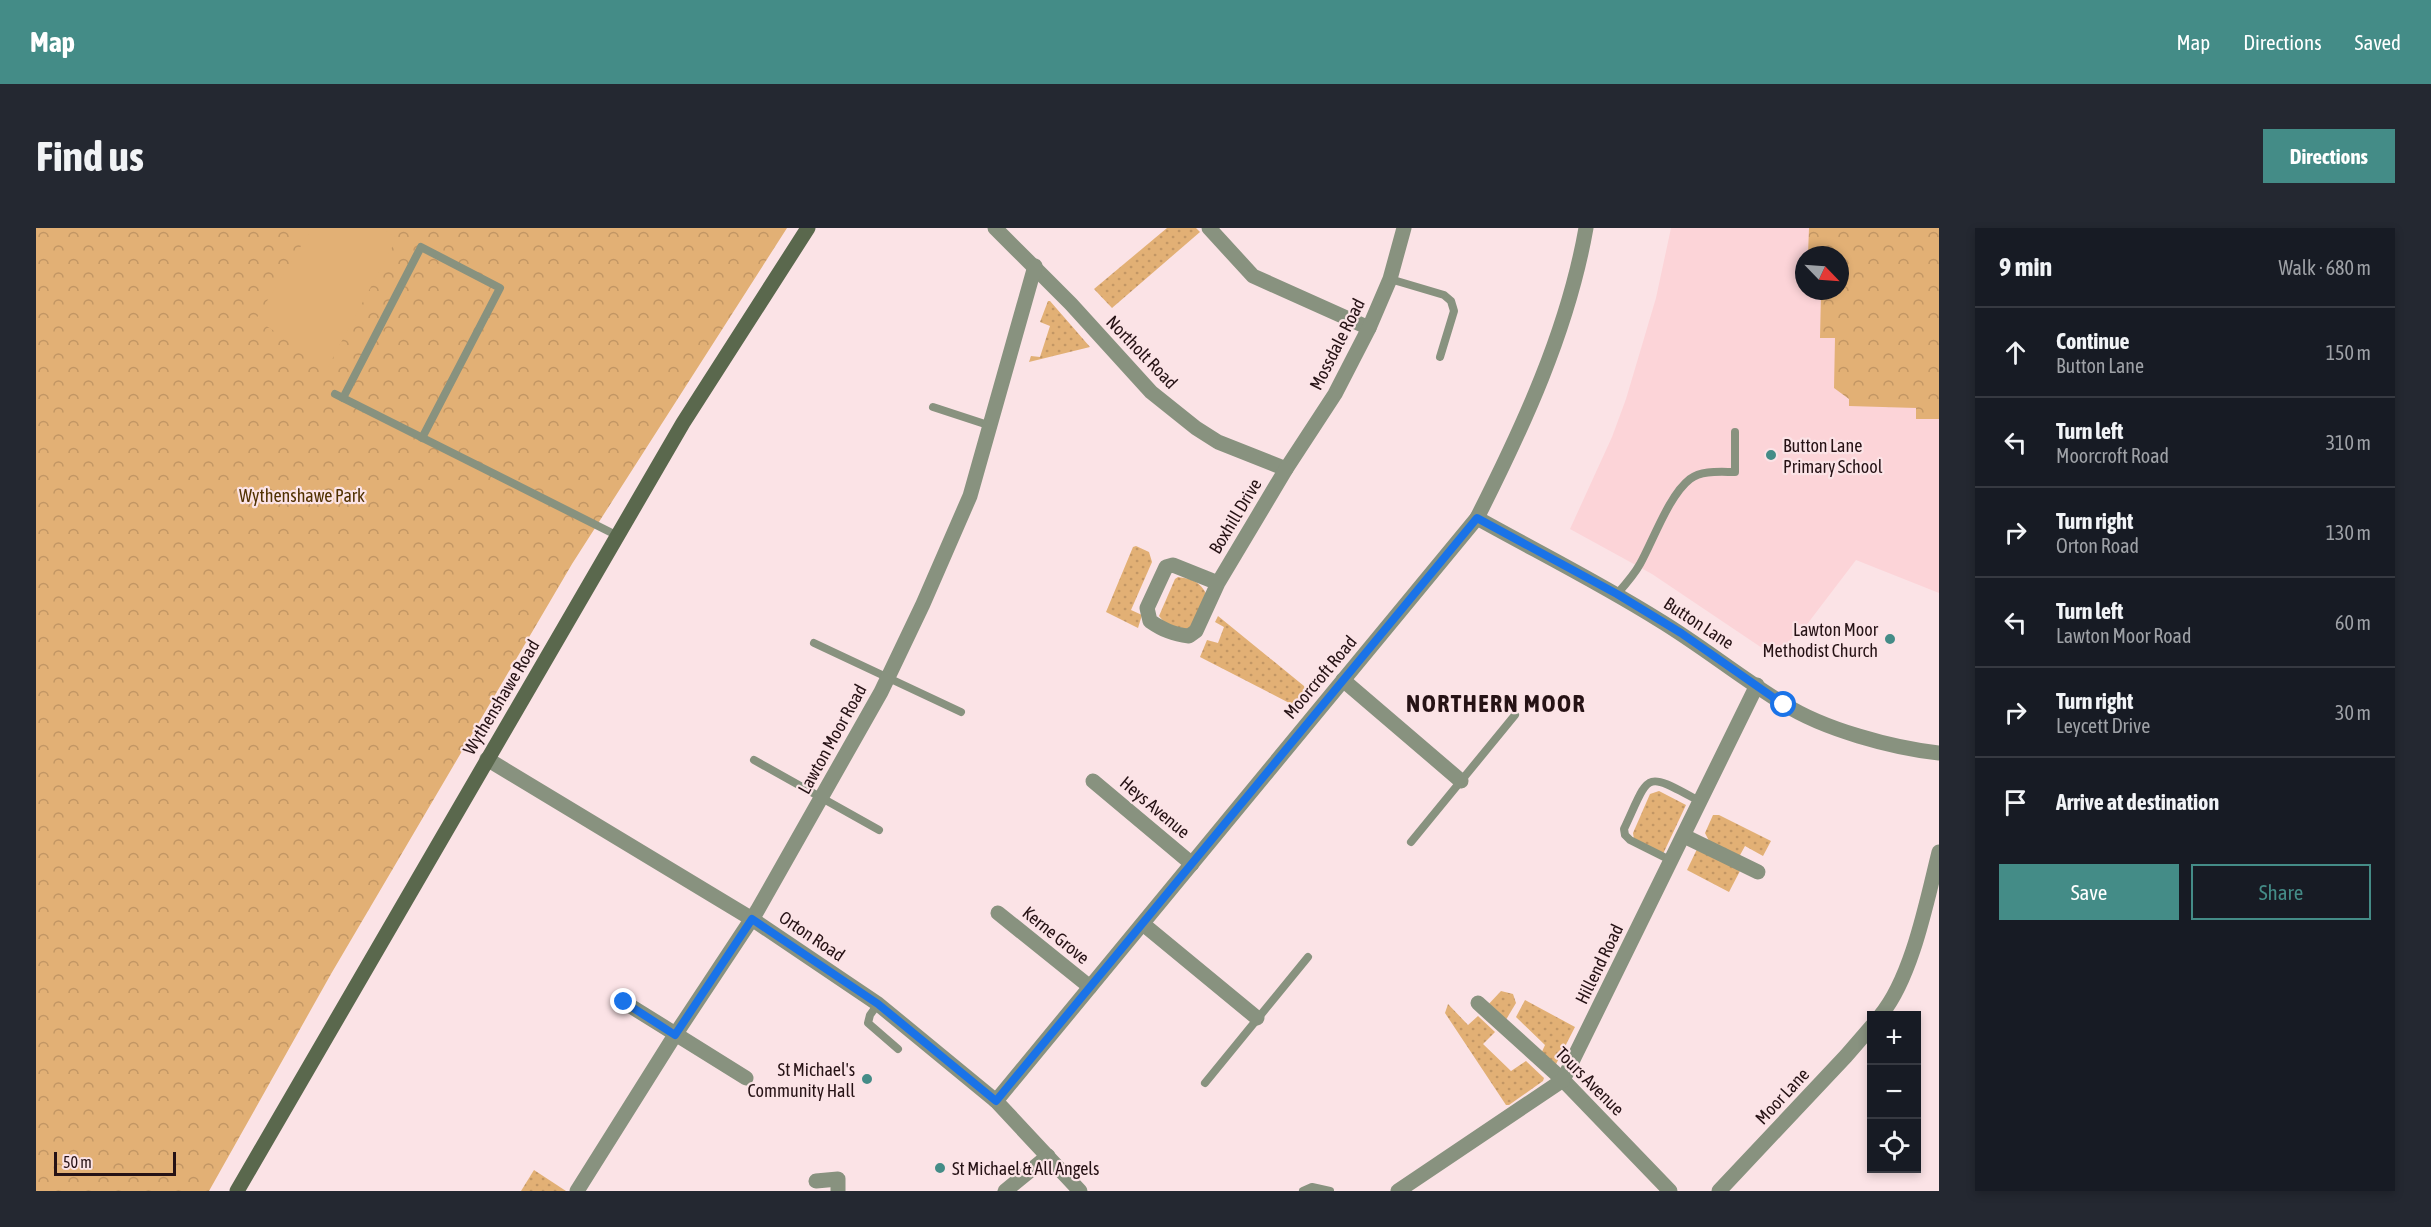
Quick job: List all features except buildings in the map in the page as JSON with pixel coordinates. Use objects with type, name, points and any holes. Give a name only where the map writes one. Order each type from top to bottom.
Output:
[{"type":"main road","name":"Wythenshawe Road","points":[[237,1191],[683,423],[808,228]]},
{"type":"street","name":"Northolt Road","points":[[995,228],[1035,266],[1151,392],[1196,428],[1218,442],[1286,469]]},
{"type":"street","points":[[1209,228],[1253,276],[1369,328]]},
{"type":"street","name":"Mossdale Road","points":[[1286,469],[1335,394],[1369,328],[1390,279],[1404,228]]},
{"type":"street","name":"Moorcroft Road","points":[[996,1101],[1477,518],[1523,423],[1564,314],[1586,228]]},
{"type":"street","name":"Lawton Moor Road","points":[[577,1191],[675,1035],[752,919],[823,797],[888,678],[970,496],[1035,266]]},
{"type":"street","name":"Boxhill Drive","points":[[1218,583],[1173,565],[1166,567],[1147,608],[1150,621],[1164,630],[1189,636],[1196,631],[1218,583],[1286,469]]},
{"type":"street","name":"Button Lane","points":[[1477,518],[1617,594],[1681,633],[1784,705],[1827,726],[1939,753]]},
{"type":"street","points":[[1343,680],[1461,781]]},
{"type":"street","name":"Hillend Road","points":[[1398,1191],[1563,1080],[1757,686]]},
{"type":"street","name":"Orton Road","points":[[488,759],[752,919],[878,1004],[996,1101],[1080,1191]]},
{"type":"street","name":"Heys Avenue","points":[[1093,781],[1192,864]]},
{"type":"street","points":[[1684,836],[1758,872]]},
{"type":"street","points":[[1884,1011],[1889,1006],[1915,946],[1939,852]]},
{"type":"street","name":"Kerne Grove","points":[[998,913],[1090,987]]},
{"type":"street","points":[[1143,924],[1257,1018]]},
{"type":"street","points":[[624,1002],[746,1078]]},
{"type":"street","name":"Tours Avenue","points":[[1478,1003],[1563,1080],[1670,1191]]},
{"type":"street","name":"Moor Lane","points":[[1719,1191],[1867,1032]]},
{"type":"street","points":[[1005,1191],[1048,1156]]},
{"type":"street","points":[[816,1181],[838,1179],[838,1191]]},
{"type":"lane","points":[[343,398],[421,246],[500,288],[422,438]]},
{"type":"lane","points":[[1390,279],[1444,295],[1451,301],[1454,311],[1440,357]]},
{"type":"lane","points":[[335,394],[619,536]]},
{"type":"lane","points":[[933,407],[991,426]]},
{"type":"lane","points":[[1617,594],[1639,567],[1680,489],[1691,478],[1700,474],[1735,472],[1735,432]]},
{"type":"lane","points":[[814,643],[961,712]]},
{"type":"lane","points":[[1411,842],[1515,715]]},
{"type":"lane","points":[[754,760],[879,830]]},
{"type":"lane","points":[[1672,861],[1630,840],[1625,835],[1624,829],[1643,789],[1647,782],[1654,780],[1663,782],[1701,802]]},
{"type":"lane","points":[[1205,1083],[1308,957]]},
{"type":"lane","points":[[878,1004],[870,1015],[868,1023],[898,1049]]},
{"type":"lane","points":[[1303,1191],[1312,1187],[1330,1191]]},
{"type":"shaded area","name":"Button Lane Primary School","points":[[1671,228],[1939,228],[1939,593],[1856,560],[1808,623],[1774,656],[1652,574],[1570,529],[1612,437],[1626,399],[1656,298]]},
{"type":"green space","name":"Wythenshawe Park","points":[[36,228],[787,228],[572,564],[331,974],[209,1191],[36,1191]]},
{"type":"green space","points":[[312,228],[381,228],[397,238],[328,367],[256,319]]},
{"type":"green space","points":[[1167,228],[1196,228],[1200,232],[1112,308],[1094,289]]},
{"type":"green space","points":[[1809,228],[1939,228],[1939,419],[1916,419],[1916,408],[1849,406],[1849,399],[1834,388],[1835,338],[1820,338],[1821,300],[1849,300],[1849,246],[1808,246]]},
{"type":"green space","points":[[1048,301],[1090,347],[1029,362],[1031,356],[1040,357],[1050,326],[1040,322]]},
{"type":"green space","points":[[1136,546],[1149,552],[1152,562],[1131,610],[1142,615],[1138,628],[1106,612],[1133,547]]},
{"type":"green space","points":[[1178,577],[1195,582],[1207,595],[1190,630],[1166,624],[1159,616],[1175,579]]},
{"type":"green space","points":[[1218,616],[1304,686],[1306,695],[1297,707],[1200,657],[1207,640],[1218,643],[1224,627],[1215,622]]},
{"type":"green space","points":[[1659,791],[1686,805],[1663,854],[1634,839],[1633,833],[1650,794]]},
{"type":"green space","points":[[1713,815],[1719,815],[1771,841],[1763,856],[1745,846],[1739,857],[1709,841],[1705,833]]},
{"type":"green space","points":[[1698,847],[1741,869],[1729,892],[1687,870]]},
{"type":"green space","points":[[1501,991],[1513,994],[1516,1003],[1504,1023],[1486,1007]]},
{"type":"green space","points":[[1525,1000],[1575,1027],[1554,1068],[1540,1056],[1545,1045],[1516,1017]]},
{"type":"green space","points":[[1448,1004],[1468,1025],[1478,1016],[1495,1032],[1483,1044],[1511,1071],[1526,1061],[1544,1078],[1543,1081],[1506,1105],[1445,1013]]},
{"type":"green space","points":[[534,1170],[566,1191],[521,1191]]},
{"type":"place","name":"Button Lane Primary School","points":[[1771,455]]},
{"type":"place","name":"Lawton Moor Methodist Church","points":[[1890,639]]},
{"type":"place","name":"St Michael's Community Hall","points":[[867,1079]]},
{"type":"place","name":"St Michael & All Angels","points":[[940,1168]]},
{"type":"district","name":"NORTHERN MOOR","points":[[1496,703]]},
{"type":"route","points":[[624,1002],[675,1035],[752,919],[878,1004],[996,1101],[1477,518],[1617,594],[1681,633],[1784,705]]}]
